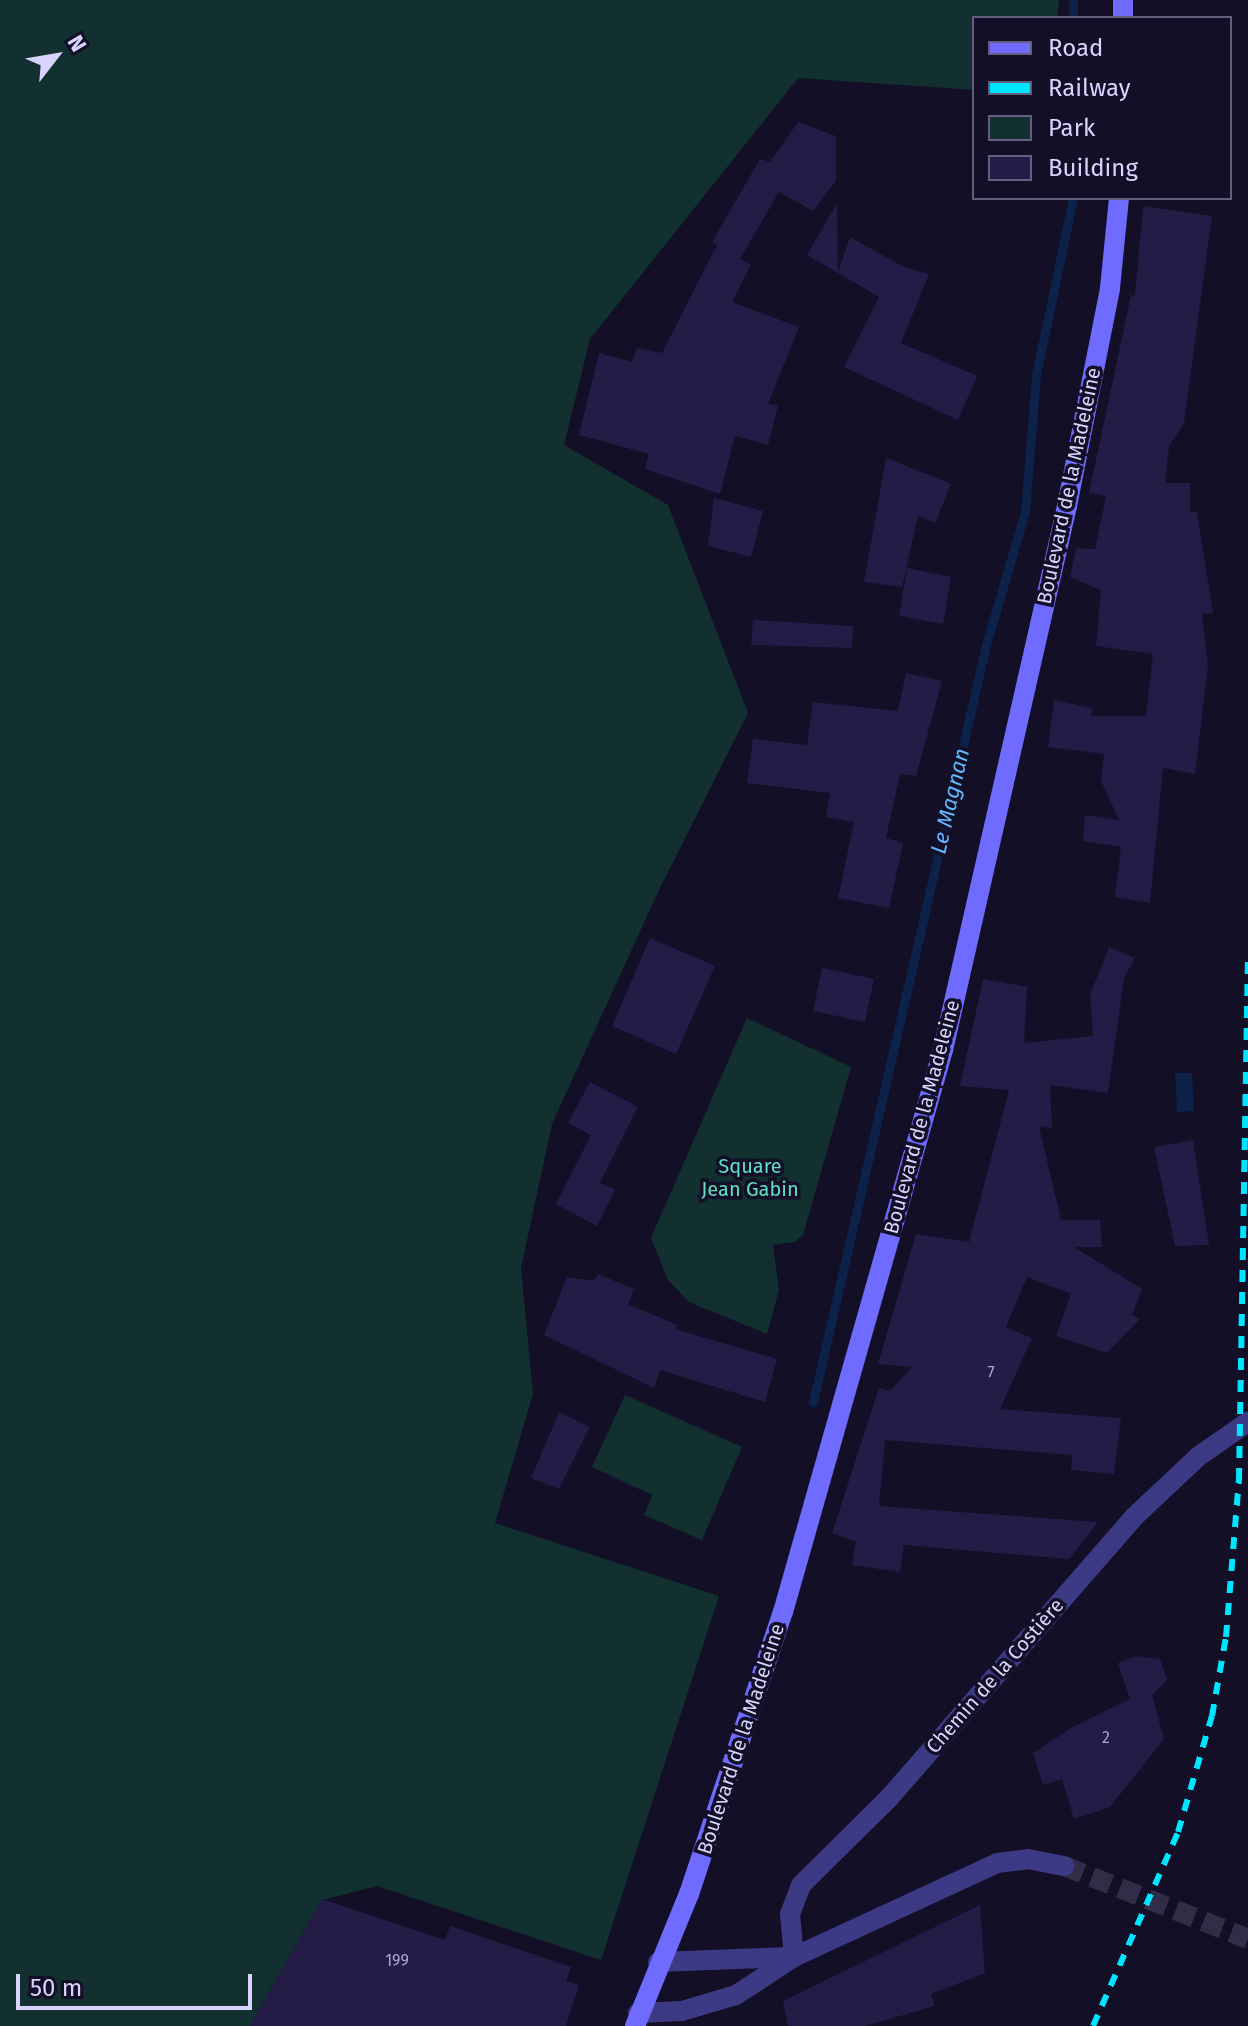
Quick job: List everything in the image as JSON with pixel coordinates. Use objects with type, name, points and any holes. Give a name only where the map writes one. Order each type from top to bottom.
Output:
[{"type":"street","name":"Boulevard de la Madeleine","points":[[632,2022],[689,1894],[783,1612],[943,1050],[1067,506],[1110,288],[1119,200]]},
{"type":"street","name":"Chemin de la Costière","points":[[794,1957],[790,1914],[801,1885],[889,1798],[1134,1517],[1199,1456],[1248,1422]]},
{"type":"street","points":[[632,2022],[708,2005],[736,1995],[794,1957],[997,1863],[1028,1859],[1064,1866]]},
{"type":"street","points":[[658,1962],[794,1957]]},
{"type":"green space","points":[[0,0],[1059,0],[1057,16],[972,16],[972,90],[798,78],[590,339],[564,445],[668,505],[748,713],[658,892],[552,1124],[521,1268],[533,1394],[495,1523],[719,1596],[601,1960],[377,1886],[322,1900],[250,2026],[0,2026]]},
{"type":"green space","name":"Square Jean Gabin","points":[[747,1018],[851,1067],[803,1235],[795,1242],[773,1245],[779,1290],[767,1334],[689,1302],[668,1280],[651,1238]]},
{"type":"green space","points":[[625,1395],[742,1447],[702,1540],[644,1515],[652,1495],[592,1467]]},
{"type":"water","points":[[1175,1073],[1192,1073],[1194,1111],[1177,1112]]},
{"type":"building","points":[[798,122],[836,136],[836,181],[813,211],[779,192],[740,259],[751,265],[732,302],[799,327],[768,404],[778,406],[768,445],[735,436],[720,494],[645,469],[649,454],[579,435],[599,353],[632,362],[637,348],[662,353],[717,245],[712,242],[760,159],[770,162]]},
{"type":"building","points":[[837,203],[838,273],[807,255]]},
{"type":"building","points":[[1143,206],[1212,216],[1184,423],[1169,446],[1165,483],[1190,483],[1190,512],[1197,512],[1213,613],[1202,614],[1208,666],[1195,774],[1163,768],[1150,903],[1115,897],[1121,847],[1083,841],[1085,815],[1119,820],[1101,781],[1104,754],[1048,747],[1054,700],[1092,708],[1091,716],[1146,716],[1153,654],[1096,646],[1101,590],[1070,577],[1076,548],[1095,549],[1106,496],[1089,493],[1131,295],[1135,296]]},
{"type":"building","points":[[850,237],[904,267],[929,274],[901,343],[977,376],[958,420],[844,367],[879,297],[838,273]]},
{"type":"building","points":[[886,458],[951,484],[935,523],[918,516],[902,587],[864,582]]},
{"type":"building","points":[[714,498],[763,511],[751,557],[708,546]]},
{"type":"building","points":[[907,568],[951,577],[943,624],[899,616]]},
{"type":"building","points":[[753,620],[853,626],[852,648],[751,645]]},
{"type":"building","points":[[906,673],[942,681],[916,776],[900,774],[886,838],[903,843],[889,908],[838,898],[854,822],[826,817],[830,793],[747,783],[753,739],[807,745],[813,702],[898,711]]},
{"type":"building","points":[[650,938],[715,966],[676,1054],[612,1026]]},
{"type":"building","points":[[1109,947],[1135,958],[1124,978],[1108,1093],[1050,1085],[1052,1128],[1039,1126],[1061,1220],[1100,1220],[1102,1247],[1074,1247],[1142,1289],[1132,1315],[1140,1319],[1107,1353],[1056,1336],[1071,1294],[1027,1277],[1006,1327],[1032,1338],[1000,1409],[1121,1418],[1114,1474],[1071,1470],[1072,1455],[885,1440],[879,1506],[1098,1522],[1069,1559],[904,1545],[900,1572],[852,1565],[856,1542],[832,1533],[879,1388],[890,1391],[912,1367],[878,1364],[916,1234],[969,1242],[1009,1090],[960,1086],[983,979],[1027,987],[1024,1043],[1093,1036],[1090,995]]},
{"type":"building","points":[[822,968],[874,979],[865,1022],[813,1011]]},
{"type":"building","points":[[590,1082],[638,1107],[600,1183],[615,1190],[597,1226],[556,1204],[591,1135],[568,1123]]},
{"type":"building","points":[[1193,1140],[1209,1245],[1175,1246],[1154,1147]]},
{"type":"building","points":[[598,1274],[634,1289],[628,1304],[677,1325],[675,1329],[777,1359],[765,1402],[660,1370],[654,1388],[544,1335],[567,1277],[594,1281]]},
{"type":"building","points":[[559,1412],[590,1427],[559,1489],[531,1478]]},
{"type":"building","points":[[1136,1656],[1160,1659],[1167,1680],[1152,1695],[1164,1739],[1110,1807],[1074,1819],[1062,1779],[1043,1785],[1033,1753],[1071,1728],[1130,1699],[1118,1663]]},
{"type":"building","points":[[322,1899],[445,1940],[450,1926],[571,1967],[566,1981],[579,1985],[566,2026],[250,2026]]},
{"type":"building","points":[[980,1905],[985,1973],[931,1994],[935,2006],[865,2026],[788,2026],[783,2001]]},
{"type":"waterway","name":"Le Magnan","points":[[1073,0],[1073,16]]},
{"type":"waterway","name":"Le Magnan","points":[[813,1402],[986,645],[1025,512],[1036,375],[1073,200]]},
{"type":"tunnel","points":[[1064,1866],[1248,1939]]},
{"type":"railway","points":[[1093,2026],[1178,1832],[1212,1716],[1226,1637],[1239,1480],[1248,953]]}]
